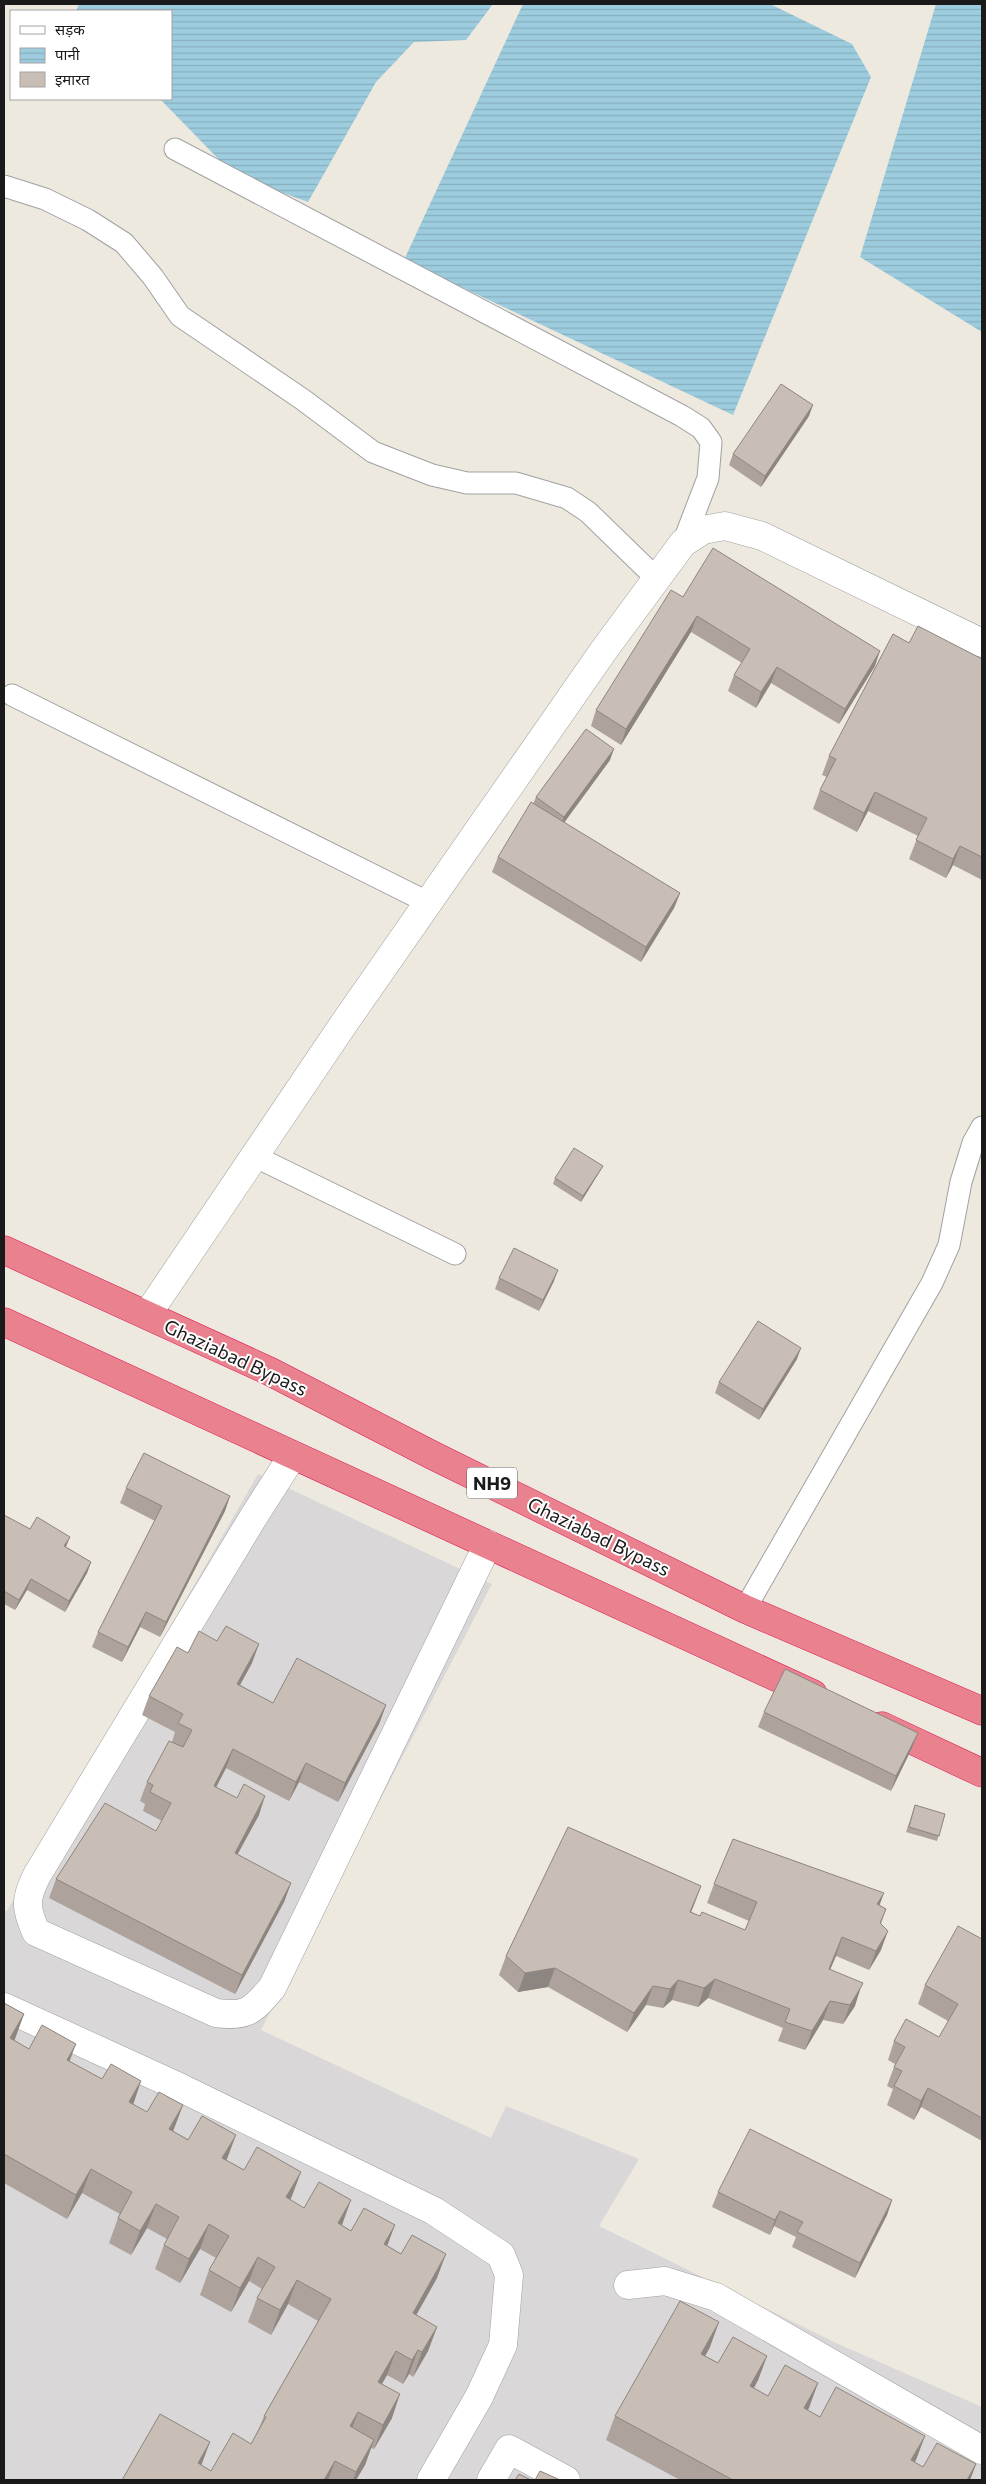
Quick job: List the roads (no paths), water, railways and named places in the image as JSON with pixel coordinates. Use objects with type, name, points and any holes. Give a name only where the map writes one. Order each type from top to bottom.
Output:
[{"type":"highway","name":"Ghaziabad Bypass","points":[[4,1250],[269,1371],[434,1456],[745,1609],[982,1711]]},
{"type":"highway","points":[[4,1322],[835,1704]]},
{"type":"highway","points":[[860,1716],[982,1773]]},
{"type":"street","points":[[147,1315],[254,1156],[656,578],[683,543],[703,530],[725,526],[762,536],[982,643]]},
{"type":"street","points":[[293,1456],[249,1524],[34,1881],[28,1893],[28,1915],[36,1932],[216,2013],[237,2015],[256,2007],[272,1988],[488,1544]]},
{"type":"street","points":[[4,2007],[179,2087],[434,2211],[501,2255],[509,2275],[503,2345],[478,2397],[431,2480]]},
{"type":"street","points":[[628,2285],[664,2281],[716,2297],[982,2450]]},
{"type":"street","points":[[491,2480],[508,2449],[566,2480]]},
{"type":"lane","points":[[176,149],[682,416],[701,428],[711,442],[708,478],[683,543]]},
{"type":"lane","points":[[4,186],[45,199],[88,220],[124,243],[153,277],[180,316],[302,399],[373,452],[432,476],[467,483],[516,484],[567,498],[588,512],[656,578]]},
{"type":"lane","points":[[12,695],[430,903]]},
{"type":"lane","points":[[745,1609],[932,1283],[949,1245],[961,1182],[974,1143],[982,1127]]},
{"type":"lane","points":[[254,1156],[455,1254]]},
{"type":"water","points":[[79,4],[493,4],[466,40],[414,42],[376,82],[308,202],[234,175],[161,100],[172,100],[172,10],[76,10]]},
{"type":"water","points":[[523,4],[770,4],[852,44],[871,77],[733,415],[404,260]]},
{"type":"water","points":[[936,4],[982,4],[982,332],[860,257]]}]
